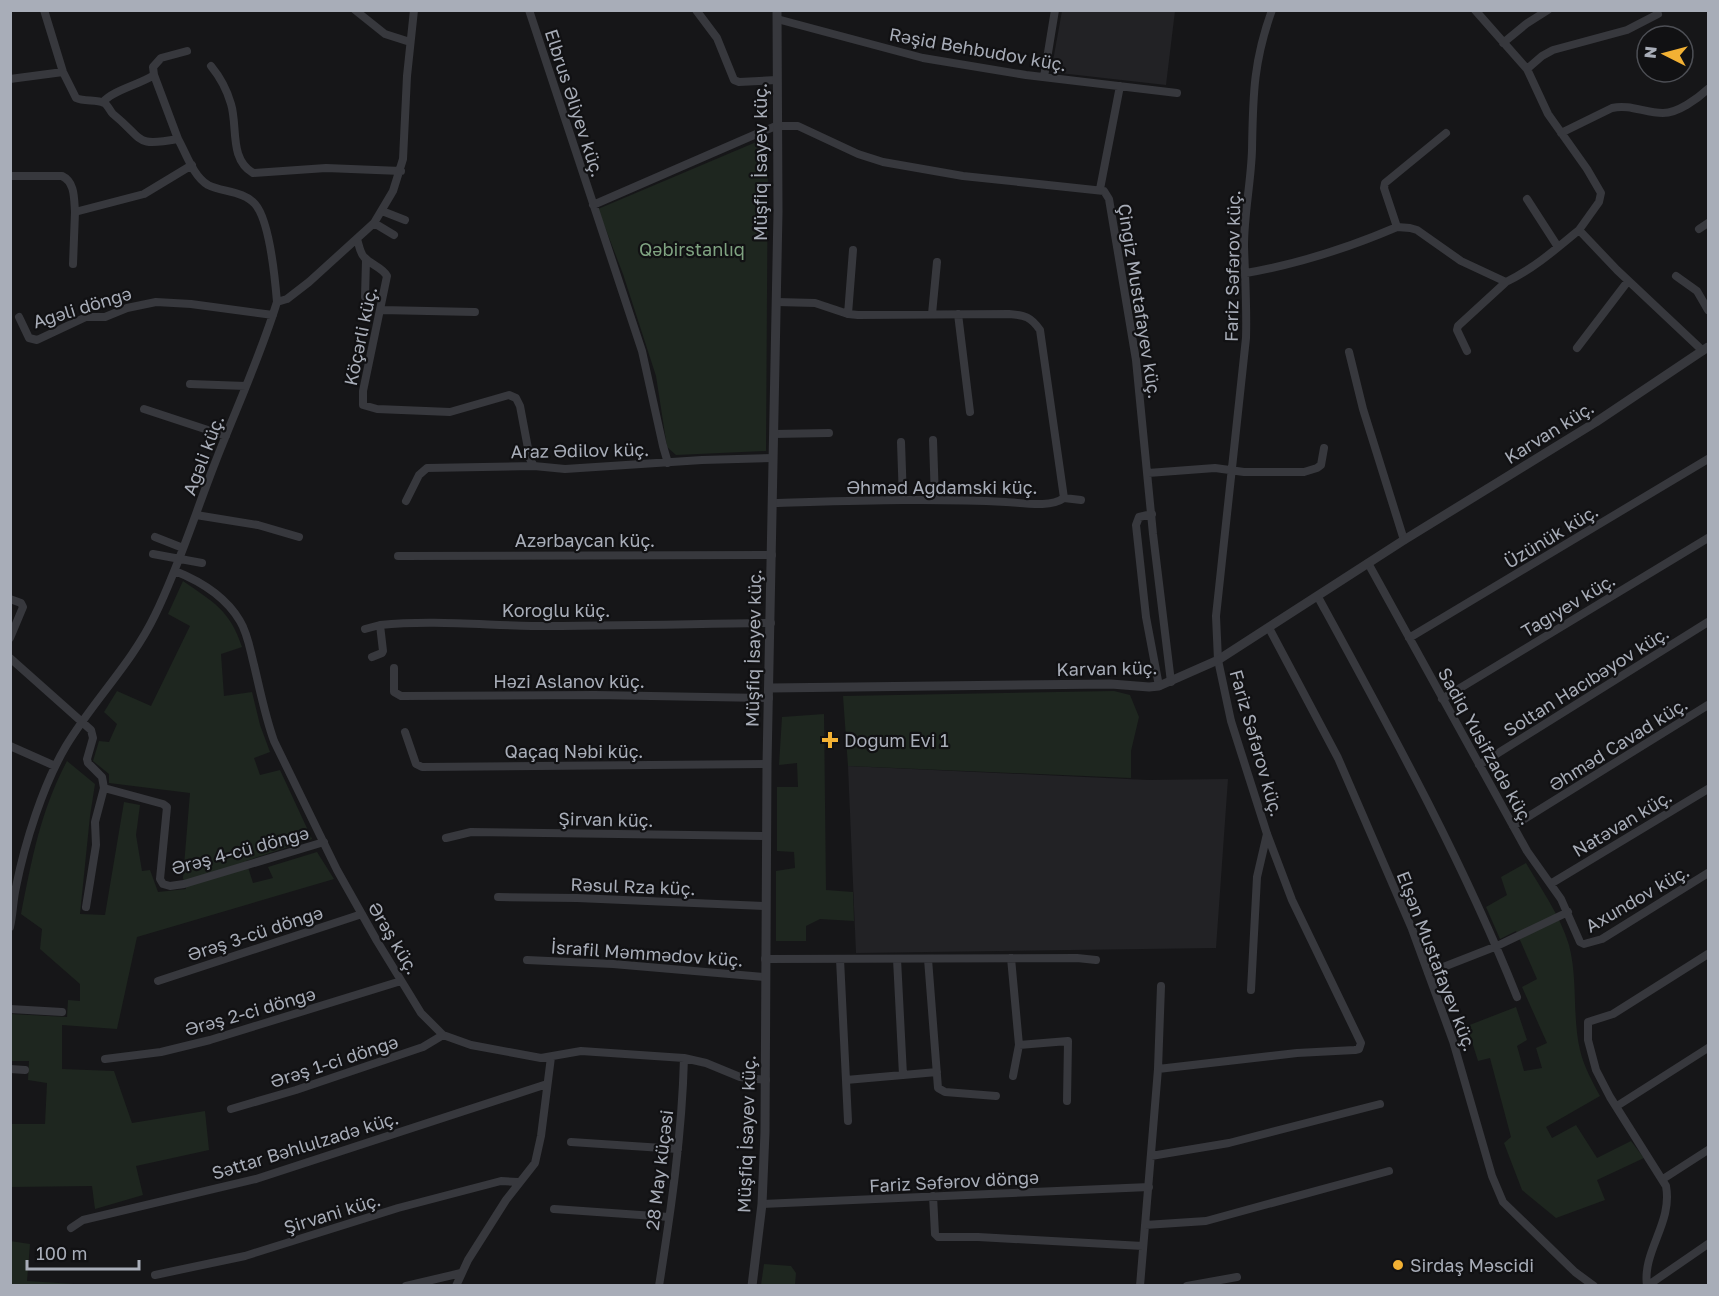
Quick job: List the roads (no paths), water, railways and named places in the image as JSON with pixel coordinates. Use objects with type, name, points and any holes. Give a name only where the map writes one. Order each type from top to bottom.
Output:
[{"type":"street","points":[[44,10],[63,72],[76,98],[103,102],[113,114],[126,123],[139,139],[152,144],[178,139]]},
{"type":"street","points":[[355,10],[385,34],[410,42]]},
{"type":"street","points":[[187,51],[161,58],[153,67],[154,75],[178,139],[201,179],[208,185],[250,199],[256,204],[268,240],[277,302],[294,294],[357,239],[382,212],[401,171],[414,10]]},
{"type":"street","name":"Elbrus Əliyev küç.","points":[[528,10],[642,351],[668,463]]},
{"type":"street","points":[[696,10],[717,38],[734,80],[739,82],[777,80]]},
{"type":"street","points":[[1044,77],[1055,10]]},
{"type":"street","name":"Fariz Səfərov küç.","points":[[1158,1069],[1297,1053],[1355,1050],[1360,1046],[1360,1039],[1313,948],[1267,834],[1236,737],[1218,660],[1216,616],[1246,338],[1245,231],[1252,152],[1254,76],[1272,10]]},
{"type":"street","points":[[1467,351],[1457,330],[1458,326],[1506,282],[1524,273],[1578,230],[1599,202],[1601,193],[1540,101],[1527,69],[1475,10]]},
{"type":"street","points":[[1503,43],[1548,10]]},
{"type":"street","name":"Müşfiq İsayev küç.","points":[[752,1286],[762,1204],[766,1080],[767,764],[777,302],[777,15]]},
{"type":"street","name":"Rəşid Behbudov küç.","points":[[777,15],[923,58],[1044,77],[1177,93]]},
{"type":"street","points":[[1527,69],[1553,50],[1627,30],[1658,15]]},
{"type":"street","points":[[211,66],[218,74],[232,105],[237,149],[241,162],[253,173],[326,168],[401,171]]},
{"type":"street","points":[[10,79],[63,72]]},
{"type":"street","points":[[103,102],[112,95],[154,75]]},
{"type":"street","points":[[1100,189],[1120,86]]},
{"type":"street","points":[[1562,133],[1620,106],[1671,112],[1708,89]]},
{"type":"street","name":"Elbrus Əliyev küç.","points":[[593,205],[776,126]]},
{"type":"street","name":"Çingiz Mustafayev küç.","points":[[776,126],[798,126],[868,159],[920,170],[1104,191],[1109,200],[1136,360],[1171,682]]},
{"type":"street","points":[[1397,227],[1384,188],[1385,183],[1446,133]]},
{"type":"street","points":[[75,212],[144,194],[192,165]]},
{"type":"street","points":[[10,176],[62,176],[69,179],[72,184],[75,212],[73,264]]},
{"type":"street","points":[[1527,200],[1558,247]]},
{"type":"street","points":[[382,212],[405,220]]},
{"type":"street","points":[[374,223],[394,235]]},
{"type":"street","points":[[1699,229],[1708,223]]},
{"type":"street","points":[[1246,273],[1283,266],[1325,254],[1397,227],[1417,230],[1451,255],[1506,282]]},
{"type":"street","points":[[1578,230],[1628,281],[1706,349]]},
{"type":"street","name":"Köçərli küç.","points":[[357,239],[366,260],[384,271],[387,276],[363,391],[363,405],[377,409],[450,412],[509,394],[516,398],[520,406],[530,459],[534,466]]},
{"type":"street","points":[[848,314],[853,250]]},
{"type":"street","points":[[365,297],[366,260]]},
{"type":"street","points":[[932,314],[937,262]]},
{"type":"street","points":[[1676,276],[1697,291],[1708,310]]},
{"type":"street","points":[[1577,348],[1628,281]]},
{"type":"street","name":"Ağəli küç.","points":[[10,927],[16,888],[35,819],[55,766],[82,722],[146,633],[175,571],[277,302]]},
{"type":"street","name":"Əhməd Ağdamski küç.","points":[[772,503],[935,500],[1038,504],[1058,502],[1064,498],[1040,330],[1033,319],[1024,314],[848,314],[815,303],[777,302]]},
{"type":"street","name":"Ağəli döngə","points":[[19,317],[29,338],[37,340],[86,317],[105,317],[127,308],[150,303],[191,304],[273,315]]},
{"type":"street","points":[[381,310],[475,312]]},
{"type":"street","points":[[958,314],[970,412]]},
{"type":"street","name":"Karvan küç.","points":[[770,688],[1111,684],[1160,686],[1218,660],[1404,540],[1596,422],[1706,349]]},
{"type":"street","points":[[1349,352],[1363,409],[1404,540]]},
{"type":"street","points":[[190,384],[246,386]]},
{"type":"street","points":[[144,409],[226,436]]},
{"type":"street","points":[[774,434],[829,433]]},
{"type":"street","points":[[933,440],[935,500]]},
{"type":"street","points":[[902,442],[903,500]]},
{"type":"street","points":[[1148,473],[1215,468],[1244,472],[1304,472],[1321,465],[1324,448]]},
{"type":"street","name":"Araz Ədilov küç.","points":[[406,501],[418,475],[427,468],[534,466],[565,469],[773,458]]},
{"type":"street","name":"Üzünük küç.","points":[[1409,639],[1708,459]]},
{"type":"street","points":[[1064,498],[1082,500]]},
{"type":"street","points":[[1152,514],[1139,517],[1136,525],[1146,617],[1160,686]]},
{"type":"street","points":[[196,515],[258,525],[299,537]]},
{"type":"street","points":[[155,537],[183,548]]},
{"type":"street","name":"Tağıyev küç.","points":[[1442,699],[1708,538]]},
{"type":"street","points":[[153,554],[202,563]]},
{"type":"street","name":"Azərbaycan küç.","points":[[398,556],[771,555]]},
{"type":"street","name":"Sadiq Yusifzadə küç.","points":[[1368,563],[1527,851],[1552,883],[1568,912],[1580,942]]},
{"type":"street","name":"Ərəş küç.","points":[[175,571],[203,584],[240,619],[248,640],[271,732],[324,842],[401,981],[421,1013],[443,1035],[471,1045],[529,1056],[551,1057],[581,1051],[684,1058],[740,1077],[766,1080]]},
{"type":"street","points":[[1318,597],[1398,742],[1497,946],[1517,997]]},
{"type":"street","points":[[10,599],[21,603],[23,607],[10,638]]},
{"type":"street","name":"Koroğlu küç.","points":[[365,629],[380,625],[434,622],[538,626],[771,623]]},
{"type":"street","name":"Soltan Hacıbəyov küç.","points":[[1479,765],[1708,622]]},
{"type":"street","points":[[372,657],[383,651],[380,625]]},
{"type":"street","name":"Elşən Mustafayev küç.","points":[[1269,628],[1338,758],[1412,929],[1453,1041],[1492,1176],[1503,1202],[1575,1272],[1594,1286]]},
{"type":"street","points":[[10,658],[91,730],[93,738],[88,763],[102,777],[104,788],[95,822],[96,845],[86,907]]},
{"type":"street","name":"Həzi Aslanov küç.","points":[[394,668],[394,692],[401,696],[769,698]]},
{"type":"street","name":"Əhməd Cavad küç.","points":[[1513,826],[1708,705]]},
{"type":"street","name":"Qaçaq Nəbi küç.","points":[[405,732],[416,764],[422,767],[767,764]]},
{"type":"street","points":[[10,746],[55,766]]},
{"type":"street","name":"Ərəş 4-cü döngə","points":[[104,788],[163,804],[166,807],[160,879],[162,884],[170,886],[184,884],[324,842]]},
{"type":"street","name":"Natəvan küç.","points":[[1552,883],[1708,789]]},
{"type":"street","name":"Şirvan küç.","points":[[446,838],[471,832],[767,836]]},
{"type":"street","points":[[1251,990],[1257,878],[1267,834]]},
{"type":"street","name":"Axundov küç.","points":[[1580,942],[1584,944],[1602,939],[1708,873]]},
{"type":"street","name":"Rəsul Rza küç.","points":[[498,897],[766,906]]},
{"type":"street","points":[[1428,973],[1497,946],[1568,912]]},
{"type":"street","name":"Ərəş 3-cü döngə","points":[[158,981],[362,914]]},
{"type":"street","points":[[1708,954],[1613,1014],[1588,1022],[1588,1040],[1596,1070],[1663,1179],[1668,1196],[1667,1212],[1645,1277],[1647,1286],[1708,1244]]},
{"type":"street","points":[[928,958],[940,1090],[996,1096]]},
{"type":"street","points":[[1011,958],[1018,1045],[1013,1076]]},
{"type":"street","points":[[765,959],[1077,958],[1096,960]]},
{"type":"street","points":[[840,959],[848,1121]]},
{"type":"street","points":[[897,959],[903,1075]]},
{"type":"street","name":"İsrafil Məmmədov küç.","points":[[527,960],[613,964],[765,977]]},
{"type":"street","name":"Ərəş 2-ci döngə","points":[[105,1059],[160,1052],[210,1040],[401,981]]},
{"type":"street","points":[[1140,1286],[1158,1069],[1161,986]]},
{"type":"street","points":[[10,1009],[62,1012]]},
{"type":"street","name":"Ərəş 1-ci döngə","points":[[231,1109],[296,1090],[423,1047],[443,1035]]},
{"type":"street","points":[[1018,1045],[1068,1041],[1067,1101]]},
{"type":"street","points":[[1617,1106],[1708,1048]]},
{"type":"street","points":[[456,1286],[461,1273],[518,1182],[530,1170],[538,1154],[551,1057]]},
{"type":"street","name":"28 May küçəsi","points":[[659,1286],[682,1113],[684,1058]]},
{"type":"street","points":[[10,1069],[25,1070]]},
{"type":"street","points":[[846,1080],[937,1072]]},
{"type":"street","name":"Səttar Bəhlulzadə küç.","points":[[71,1227],[83,1220],[256,1179],[548,1084]]},
{"type":"street","points":[[1151,1156],[1228,1143],[1380,1104]]},
{"type":"street","points":[[571,1142],[678,1149]]},
{"type":"street","points":[[1663,1179],[1708,1150]]},
{"type":"street","points":[[1145,1225],[1206,1221],[1389,1171]]},
{"type":"street","name":"Şirvani küç.","points":[[155,1275],[245,1256],[398,1208],[501,1181],[518,1182]]},
{"type":"street","name":"Fariz Səfərov döngə","points":[[762,1204],[1149,1187]]},
{"type":"street","points":[[933,1197],[935,1234],[938,1237],[1143,1246]]},
{"type":"street","points":[[554,1209],[669,1217]]},
{"type":"street","points":[[406,1286],[461,1273]]},
{"type":"street","points":[[1187,1286],[1237,1277]]},
{"type":"place","name":"Doğum Evi 1","points":[[830,740]]},
{"type":"place","name":"Sirdaş Məscidi","points":[[1398,1265]]},
{"type":"park label","name":"Qəbirstanlıq","points":[[692,249]]}]
